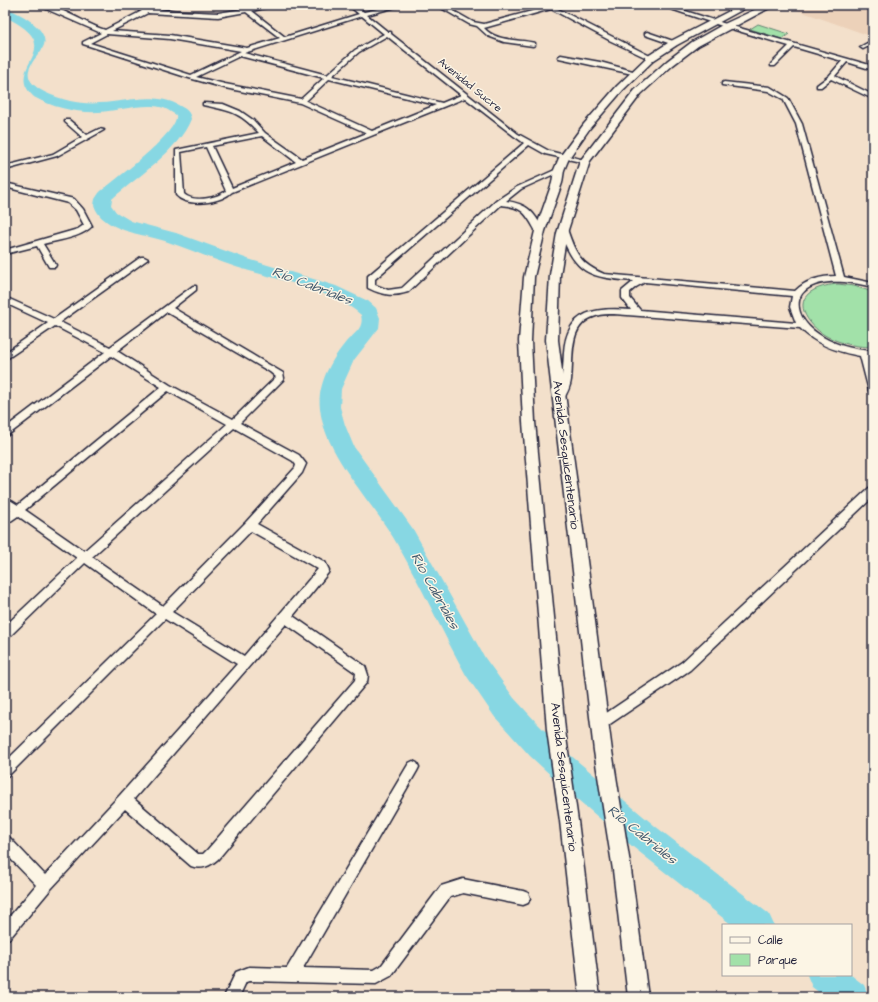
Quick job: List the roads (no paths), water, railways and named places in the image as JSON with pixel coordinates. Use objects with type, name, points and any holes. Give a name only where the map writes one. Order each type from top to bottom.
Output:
[{"type":"main road","name":"Avenida Sesquicentenario","points":[[590,997],[570,821],[556,730],[529,422],[525,342],[529,277],[540,231],[557,183],[559,170],[564,158],[587,126],[620,88],[651,58],[674,43],[747,5]]},
{"type":"main road","name":"Avenida Sesquicentenario","points":[[638,997],[622,870],[603,751],[552,340],[555,275],[563,229],[585,161],[638,92],[670,62],[696,44],[727,26],[771,5]]},
{"type":"street","points":[[40,5],[72,17],[104,32],[170,37],[247,50]]},
{"type":"street","points":[[127,5],[148,11],[218,15],[274,5]]},
{"type":"street","points":[[174,5],[148,11],[104,32],[85,43],[191,77],[225,86],[302,101],[372,133]]},
{"type":"street","points":[[242,5],[283,38]]},
{"type":"street","name":"Avenidad Sucre","points":[[351,5],[516,135],[547,153],[564,158],[585,161]]},
{"type":"street","points":[[191,77],[247,50],[363,14],[400,5]]},
{"type":"street","points":[[439,5],[471,23],[480,26],[489,26],[549,6],[560,5]]},
{"type":"street","points":[[662,5],[670,6],[727,26],[873,68]]},
{"type":"street","points":[[549,6],[611,39],[651,58]]},
{"type":"street","points":[[480,26],[483,31],[490,36],[533,44]]},
{"type":"street","points":[[302,101],[357,51],[389,34]]},
{"type":"street","points":[[648,34],[674,43]]},
{"type":"street","points":[[863,47],[873,42]]},
{"type":"street","points":[[773,65],[793,45]]},
{"type":"street","points":[[240,54],[329,78],[440,104]]},
{"type":"street","points":[[561,58],[600,64],[636,73]]},
{"type":"street","points":[[819,86],[831,77],[846,61]]},
{"type":"street","points":[[831,77],[873,97]]},
{"type":"street","points":[[724,84],[770,89],[785,98],[799,124],[841,279]]},
{"type":"street","points":[[263,134],[210,146],[177,151],[180,195],[186,200],[208,199],[228,194],[230,190],[440,104],[466,95]]},
{"type":"street","points":[[205,104],[215,105],[242,114],[251,120],[263,134],[300,162]]},
{"type":"street","points":[[67,122],[87,138]]},
{"type":"street","points":[[5,168],[55,155],[101,130]]},
{"type":"street","points":[[528,143],[378,272],[372,278],[371,286],[382,291],[396,294],[405,290],[499,203],[519,188],[559,170]]},
{"type":"street","points":[[210,146],[230,190]]},
{"type":"street","points":[[5,185],[71,201],[79,209],[88,226],[81,231],[5,252]]},
{"type":"street","points":[[499,203],[526,209],[532,214],[540,231]]},
{"type":"street","points":[[563,229],[577,262],[589,271],[603,276],[797,294]]},
{"type":"street","points":[[39,243],[52,265]]},
{"type":"street","points":[[5,357],[144,259]]},
{"type":"street","points":[[873,285],[853,280],[841,279],[817,281],[804,287],[797,294],[793,307],[798,319],[808,331],[824,342],[843,350],[873,354]]},
{"type":"street","points":[[638,313],[626,298],[626,291],[632,285],[644,280]]},
{"type":"street","points":[[5,433],[193,288]]},
{"type":"street","points":[[5,301],[54,322],[110,351],[167,387],[296,458],[301,464],[300,470],[250,525],[5,771]]},
{"type":"street","points":[[5,633],[86,556],[279,381],[280,375],[168,308]]},
{"type":"street","points":[[559,400],[567,381],[567,359],[570,334],[577,322],[592,314],[614,311],[804,326]]},
{"type":"street","points":[[864,354],[873,391]]},
{"type":"street","points":[[5,521],[167,387]]},
{"type":"street","points":[[600,724],[686,666],[873,491]]},
{"type":"street","points":[[5,501],[86,556],[164,613],[245,663]]},
{"type":"street","points":[[5,933],[45,885],[125,800],[285,617],[324,570],[321,566],[250,525]]},
{"type":"street","points":[[125,800],[196,861],[206,860],[213,854],[361,682],[361,670],[285,617]]},
{"type":"street","points":[[291,975],[413,767]]},
{"type":"street","points":[[5,843],[45,885]]},
{"type":"street","points":[[231,997],[241,977],[249,974],[376,977],[386,971],[446,891],[464,886],[523,898]]},
{"type":"waterway","name":"Río Cabriales","points":[[5,12],[25,23],[37,36],[38,44],[23,67],[21,76],[24,83],[31,90],[51,100],[80,107],[109,107],[159,102],[169,105],[182,113],[184,119],[181,127],[173,136],[149,159],[105,196],[102,202],[103,208],[110,216],[133,227],[170,237],[242,263],[330,290],[347,297],[361,305],[369,312],[371,316],[369,328],[353,346],[341,365],[331,389],[330,407],[334,425],[338,437],[347,453],[405,536],[476,667],[489,687],[516,721],[540,747],[566,771],[644,836],[757,924]]},
{"type":"waterway","name":"Río Cabriales","points":[[825,976],[852,997]]}]
